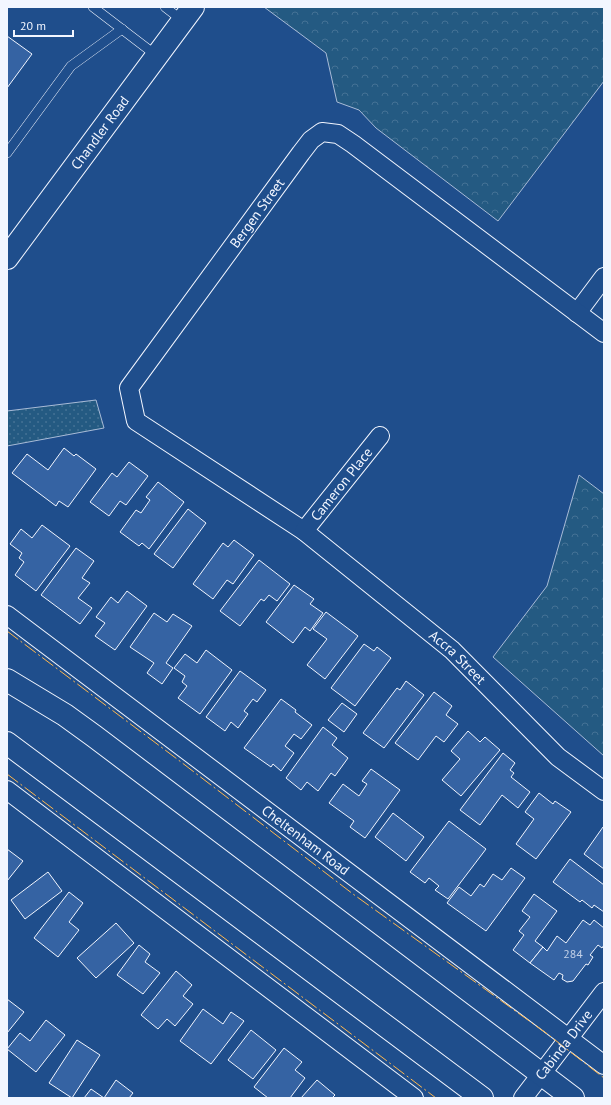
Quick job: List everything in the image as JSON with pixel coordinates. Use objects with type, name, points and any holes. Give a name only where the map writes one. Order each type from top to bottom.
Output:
[{"type":"main road","name":"Chandler Road","points":[[7,258],[188,14]]},
{"type":"main road","points":[[7,680],[65,715],[94,736],[573,1098]]},
{"type":"main road","points":[[7,743],[482,1098]]},
{"type":"street","name":"Bergen Street","points":[[304,531],[136,421],[129,388],[311,140],[322,132],[338,134],[604,332]]},
{"type":"street","points":[[577,313],[604,277]]},
{"type":"street","name":"Cameron Place","points":[[304,531],[380,436]]},
{"type":"street","name":"Accra Street","points":[[304,531],[452,650],[558,757],[604,791]]},
{"type":"street","name":"Cheltenham Road","points":[[7,615],[604,1065]]},
{"type":"street","points":[[7,790],[414,1098]]},
{"type":"street","name":"Cabinda Drive","points":[[523,1098],[604,992]]},
{"type":"lane","points":[[93,7],[157,56]]},
{"type":"lane","points":[[165,7],[188,14]]},
{"type":"lane","points":[[7,153],[71,66],[122,29]]},
{"type":"green space","points":[[264,7],[604,7],[604,81],[498,221],[376,128],[359,110],[337,102],[326,53]]},
{"type":"green space","points":[[96,400],[104,428],[7,446],[7,411]]},
{"type":"green space","points":[[579,475],[604,494],[604,756],[493,657],[547,586]]},
{"type":"building","points":[[7,36],[32,54],[7,88]]},
{"type":"building","points":[[64,448],[74,456],[76,454],[96,469],[68,507],[59,501],[56,506],[12,473],[27,454],[48,470]]},
{"type":"building","points":[[129,462],[148,476],[126,505],[120,501],[109,516],[90,502],[112,473],[117,477]]},
{"type":"building","points":[[158,482],[184,502],[149,549],[142,543],[139,546],[120,532],[136,510],[141,513],[150,500],[146,497]]},
{"type":"building","points":[[188,509],[206,523],[173,568],[154,554]]},
{"type":"building","points":[[42,525],[70,546],[36,591],[15,575],[24,562],[19,558],[22,553],[10,544],[21,529],[32,538]]},
{"type":"building","points":[[234,540],[254,555],[233,584],[227,580],[213,599],[193,584],[223,543],[228,547]]},
{"type":"building","points":[[76,548],[94,561],[82,578],[90,583],[78,598],[92,608],[80,624],[41,595]]},
{"type":"building","points":[[259,560],[290,584],[277,601],[269,595],[264,601],[261,599],[240,626],[220,611]]},
{"type":"building","points":[[294,585],[314,599],[310,604],[323,613],[310,631],[305,627],[293,643],[266,622]]},
{"type":"building","points":[[127,591],[147,606],[115,650],[95,636],[105,623],[96,617],[111,597],[118,603]]},
{"type":"building","points":[[326,612],[358,636],[325,679],[307,665],[327,639],[313,629]]},
{"type":"building","points":[[154,613],[167,622],[173,614],[192,626],[166,663],[173,668],[162,684],[147,673],[154,663],[130,647]]},
{"type":"building","points":[[364,644],[374,651],[377,647],[391,658],[355,706],[331,688]]},
{"type":"building","points":[[206,650],[232,670],[200,714],[178,698],[187,686],[182,682],[185,676],[174,668],[185,654],[197,663]]},
{"type":"building","points":[[240,671],[266,690],[257,702],[253,699],[244,711],[248,714],[238,728],[231,722],[225,731],[206,717]]},
{"type":"building","points":[[406,681],[424,695],[384,748],[363,733],[397,688],[400,690]]},
{"type":"building","points":[[434,692],[452,706],[446,715],[458,724],[444,742],[436,736],[418,760],[395,743]]},
{"type":"building","points":[[281,699],[296,710],[295,712],[312,725],[301,739],[294,734],[285,746],[294,753],[281,771],[273,764],[271,767],[244,748]]},
{"type":"building","points":[[342,703],[357,714],[344,732],[328,720]]},
{"type":"building","points":[[323,727],[337,738],[332,745],[348,758],[335,776],[331,773],[318,791],[307,782],[301,790],[286,778]]},
{"type":"building","points":[[468,731],[480,742],[485,737],[500,750],[461,796],[442,780],[460,759],[451,751]]},
{"type":"building","points":[[503,753],[515,763],[510,770],[514,773],[511,777],[530,792],[518,808],[502,795],[480,825],[460,810]]},
{"type":"building","points":[[371,769],[400,790],[365,838],[350,827],[354,821],[329,803],[343,784],[359,796],[367,784],[362,781]]},
{"type":"building","points":[[539,793],[553,804],[555,801],[571,812],[536,859],[516,844],[534,819],[525,812]]},
{"type":"building","points":[[393,813],[424,837],[406,861],[375,837]]},
{"type":"building","points":[[449,821],[486,849],[448,899],[435,890],[439,886],[429,878],[425,883],[410,872]]},
{"type":"building","points":[[603,827],[604,828],[604,869],[584,854]]},
{"type":"building","points":[[7,849],[23,861],[7,881]]},
{"type":"building","points":[[570,859],[604,885],[604,912],[594,905],[592,908],[582,900],[580,902],[553,882]]},
{"type":"building","points":[[511,868],[525,878],[486,931],[447,903],[459,887],[471,896],[480,884],[484,887],[493,874],[502,880]]},
{"type":"building","points":[[48,872],[62,891],[25,919],[11,900]]},
{"type":"building","points":[[69,892],[83,903],[69,922],[79,930],[58,957],[34,938]]},
{"type":"building","points":[[534,894],[557,911],[535,941],[543,947],[530,963],[513,950],[524,935],[519,931],[530,917],[522,911]]},
{"type":"building","points":[[583,920],[590,925],[594,920],[604,928],[604,945],[602,948],[598,945],[590,955],[593,957],[588,965],[586,964],[573,981],[567,982],[562,979],[563,975],[559,973],[554,980],[530,963],[543,947],[547,951],[557,936],[566,943]]},
{"type":"building","points":[[116,923],[134,943],[96,978],[77,958]]},
{"type":"building","points":[[139,945],[150,954],[145,962],[160,973],[143,994],[117,975]]},
{"type":"building","points":[[176,971],[192,985],[183,996],[193,1004],[175,1026],[167,1019],[158,1029],[141,1015]]},
{"type":"building","points":[[7,999],[24,1012],[7,1033]]},
{"type":"building","points":[[203,1009],[223,1024],[231,1012],[244,1021],[211,1064],[180,1041]]},
{"type":"building","points":[[46,1020],[65,1035],[36,1072],[7,1049],[20,1033],[30,1041]]},
{"type":"building","points":[[251,1030],[276,1050],[253,1079],[228,1060]]},
{"type":"building","points":[[77,1040],[100,1055],[72,1098],[49,1083]]},
{"type":"building","points":[[284,1048],[302,1062],[295,1070],[305,1078],[290,1098],[268,1098],[254,1087]]},
{"type":"building","points":[[116,1080],[133,1093],[129,1098],[104,1098]]},
{"type":"building","points":[[317,1080],[335,1095],[332,1098],[301,1098]]},
{"type":"building","points":[[91,1089],[104,1098],[84,1098]]},
{"type":"power","points":[[7,631],[353,894],[546,1033],[604,1078]]},
{"type":"power","points":[[7,774],[436,1098]]}]
